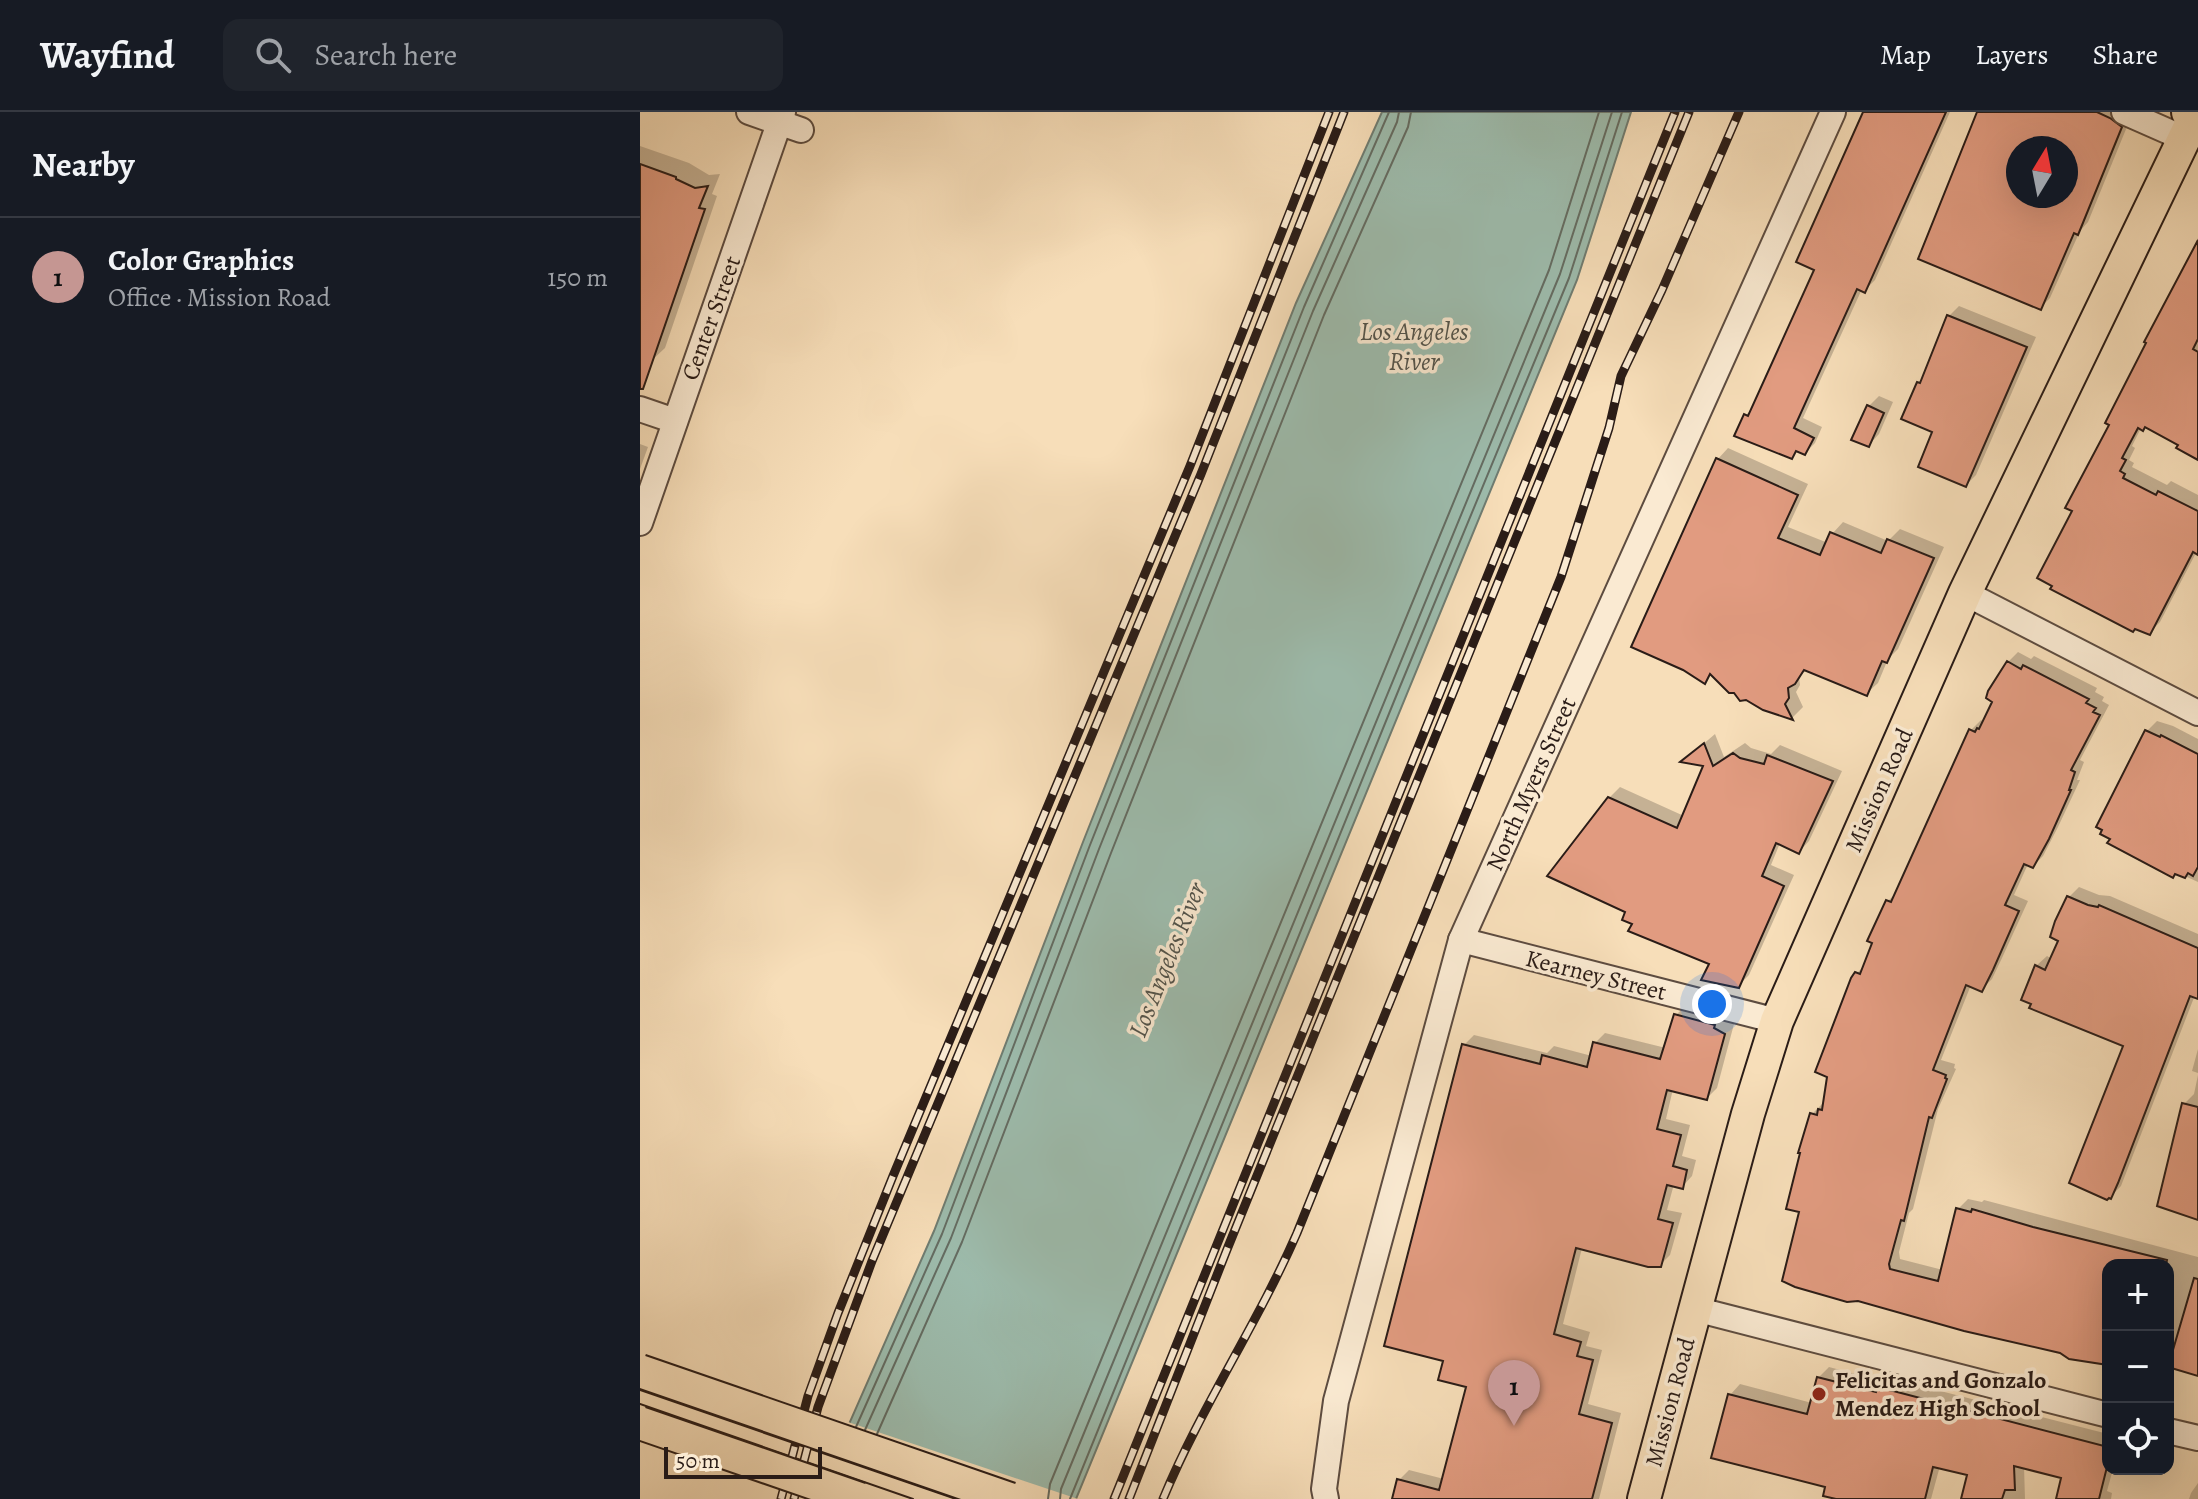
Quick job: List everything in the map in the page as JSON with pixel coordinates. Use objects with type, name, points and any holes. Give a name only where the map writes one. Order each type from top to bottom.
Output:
[{"type":"main road","name":"Mission Road","points":[[1644,1499],[1748,1114],[1777,1021],[1965,593],[2193,119]]},
{"type":"main road","points":[[640,1371],[1010,1499]]},
{"type":"main road","points":[[640,1423],[860,1499]]},
{"type":"street","points":[[749,112],[788,122]]},
{"type":"street","name":"North Myers Street","points":[[1323,1496],[1336,1401],[1461,940],[1833,112]]},
{"type":"street","points":[[2124,112],[2193,119]]},
{"type":"street","name":"Center Street","points":[[640,523],[675,421],[788,122]]},
{"type":"street","points":[[640,409],[675,421]]},
{"type":"street","points":[[1965,593],[2198,713]]},
{"type":"street","name":"Kearney Street","points":[[1461,940],[1777,1021]]},
{"type":"street","points":[[1695,1309],[2102,1413]]},
{"type":"street","points":[[2174,1432],[2198,1438]]},
{"type":"water","name":"Los Angeles River","points":[[1382,112],[1631,112],[1577,280],[1076,1499],[816,1499],[934,1231],[1083,842],[1296,303]]},
{"type":"pier","points":[[845,1421],[1078,1499],[812,1499]]},
{"type":"building","points":[[1863,112],[1946,112],[1865,293],[1857,289],[1794,428],[1814,438],[1805,455],[1796,451],[1792,459],[1734,436],[1744,414],[1748,416],[1814,270],[1796,262]]},
{"type":"building","points":[[1977,112],[2097,112],[2122,127],[2078,235],[2074,233],[2041,310],[1918,259]]},
{"type":"building","points":[[640,164],[676,177],[695,188],[708,186],[699,208],[705,209],[643,389],[640,389]]},
{"type":"building","points":[[2198,240],[2198,339],[2193,349],[2198,352],[2198,460],[2145,427],[2143,431],[2138,428],[2122,458],[2126,460],[2120,471],[2125,474],[2123,478],[2156,495],[2158,491],[2198,511],[2198,555],[2193,552],[2150,635],[2135,629],[2133,632],[2050,589],[2052,586],[2037,578],[2072,511],[2065,508],[2109,425],[2105,423]]},
{"type":"building","points":[[1947,315],[2027,347],[1966,487],[1918,467],[1932,432],[1901,419],[1917,382],[1920,383]]},
{"type":"building","points":[[1867,405],[1884,413],[1869,447],[1851,440]]},
{"type":"building","points":[[1716,458],[1798,495],[1778,538],[1820,555],[1830,532],[1881,553],[1887,539],[1934,558],[1887,663],[1882,661],[1867,696],[1804,670],[1795,684],[1788,688],[1789,698],[1785,704],[1793,720],[1763,710],[1746,700],[1740,701],[1710,674],[1705,684],[1683,670],[1631,647]]},
{"type":"building","points":[[2007,661],[2021,669],[2023,665],[2089,699],[2086,703],[2096,708],[2093,712],[2100,715],[2071,770],[2075,772],[2071,790],[2049,839],[2033,868],[2024,864],[2005,905],[2019,911],[1993,970],[1982,992],[1966,985],[1933,1070],[1946,1075],[1947,1079],[1932,1118],[1929,1117],[1904,1221],[1901,1220],[1889,1264],[1890,1269],[1938,1281],[1956,1208],[1971,1212],[1972,1209],[2163,1259],[2102,1259],[2102,1364],[2069,1359],[2060,1353],[1964,1331],[1858,1301],[1847,1302],[1782,1281],[1799,1212],[1786,1209],[1798,1153],[1810,1113],[1817,1115],[1818,1109],[1822,1110],[1827,1077],[1815,1072],[1851,978],[1855,972],[1860,974],[1872,943],[1867,941],[1886,900],[1891,902],[1969,729],[1975,732],[1979,729],[1992,702],[1986,698]]},
{"type":"building","points":[[2145,730],[2198,754],[2198,867],[2193,876],[2188,873],[2185,878],[2175,874],[2173,878],[2107,843],[2110,839],[2100,834],[2102,830],[2096,827]]},
{"type":"building","points":[[1704,743],[1713,766],[1733,753],[1764,764],[1767,755],[1833,781],[1799,854],[1776,843],[1762,876],[1784,886],[1739,988],[1701,980],[1709,964],[1628,931],[1632,924],[1622,920],[1625,912],[1547,876],[1608,797],[1677,828],[1703,766],[1680,762]]},
{"type":"building","points":[[2067,896],[2088,905],[2099,905],[2198,948],[2198,999],[2190,996],[2118,1183],[2111,1199],[2107,1200],[2069,1183],[2123,1046],[2029,1008],[2031,1004],[2021,1000],[2035,965],[2045,970],[2058,941],[2050,937]]},
{"type":"building","points":[[1674,1014],[1715,1025],[1714,1028],[1725,1034],[1707,1100],[1667,1090],[1657,1129],[1681,1135],[1673,1166],[1687,1170],[1683,1189],[1667,1185],[1658,1219],[1673,1223],[1661,1267],[1648,1267],[1576,1248],[1554,1334],[1581,1342],[1577,1356],[1593,1360],[1579,1414],[1612,1423],[1592,1499],[1392,1499],[1397,1479],[1439,1490],[1466,1387],[1438,1380],[1443,1361],[1384,1346],[1462,1044],[1540,1064],[1542,1055],[1587,1067],[1593,1042],[1660,1059]]},
{"type":"building","points":[[2182,1103],[2198,1107],[2198,1220],[2157,1206]]},
{"type":"building","points":[[2194,1278],[2198,1279],[2198,1376],[2174,1369],[2174,1346]]},
{"type":"building","name":"Felicitas and Gonzalo Mendez High School","points":[[1817,1377],[1876,1392],[1878,1387],[2102,1445],[2102,1475],[2105,1475],[2099,1499],[2056,1499],[2061,1478],[2014,1466],[2015,1490],[2005,1490],[2002,1499],[1961,1499],[1967,1475],[1933,1467],[1925,1499],[1836,1499],[1823,1496],[1825,1487],[1711,1458],[1728,1394],[1807,1414]]},
{"type":"tram line","points":[[640,1390],[956,1499]]},
{"type":"tram line","points":[[640,1404],[913,1499]]},
{"type":"railway","points":[[781,1499],[808,1396],[838,1313],[1190,466],[1329,112]]},
{"type":"railway","points":[[794,1499],[818,1407],[872,1261],[1201,474],[1344,112]]},
{"type":"railway","points":[[1114,1499],[1675,112]]},
{"type":"railway","points":[[1129,1499],[1228,1247],[1689,112]]},
{"type":"railway","points":[[1163,1499],[1194,1432],[1297,1233],[1561,577],[1609,428],[1621,376],[1739,112]]},
{"type":"place","name":"Felicitas and Gonzalo Mendez High School","points":[[1819,1394]]},
{"type":"place","name":"Color Graphics","points":[[1514,1426]]}]
